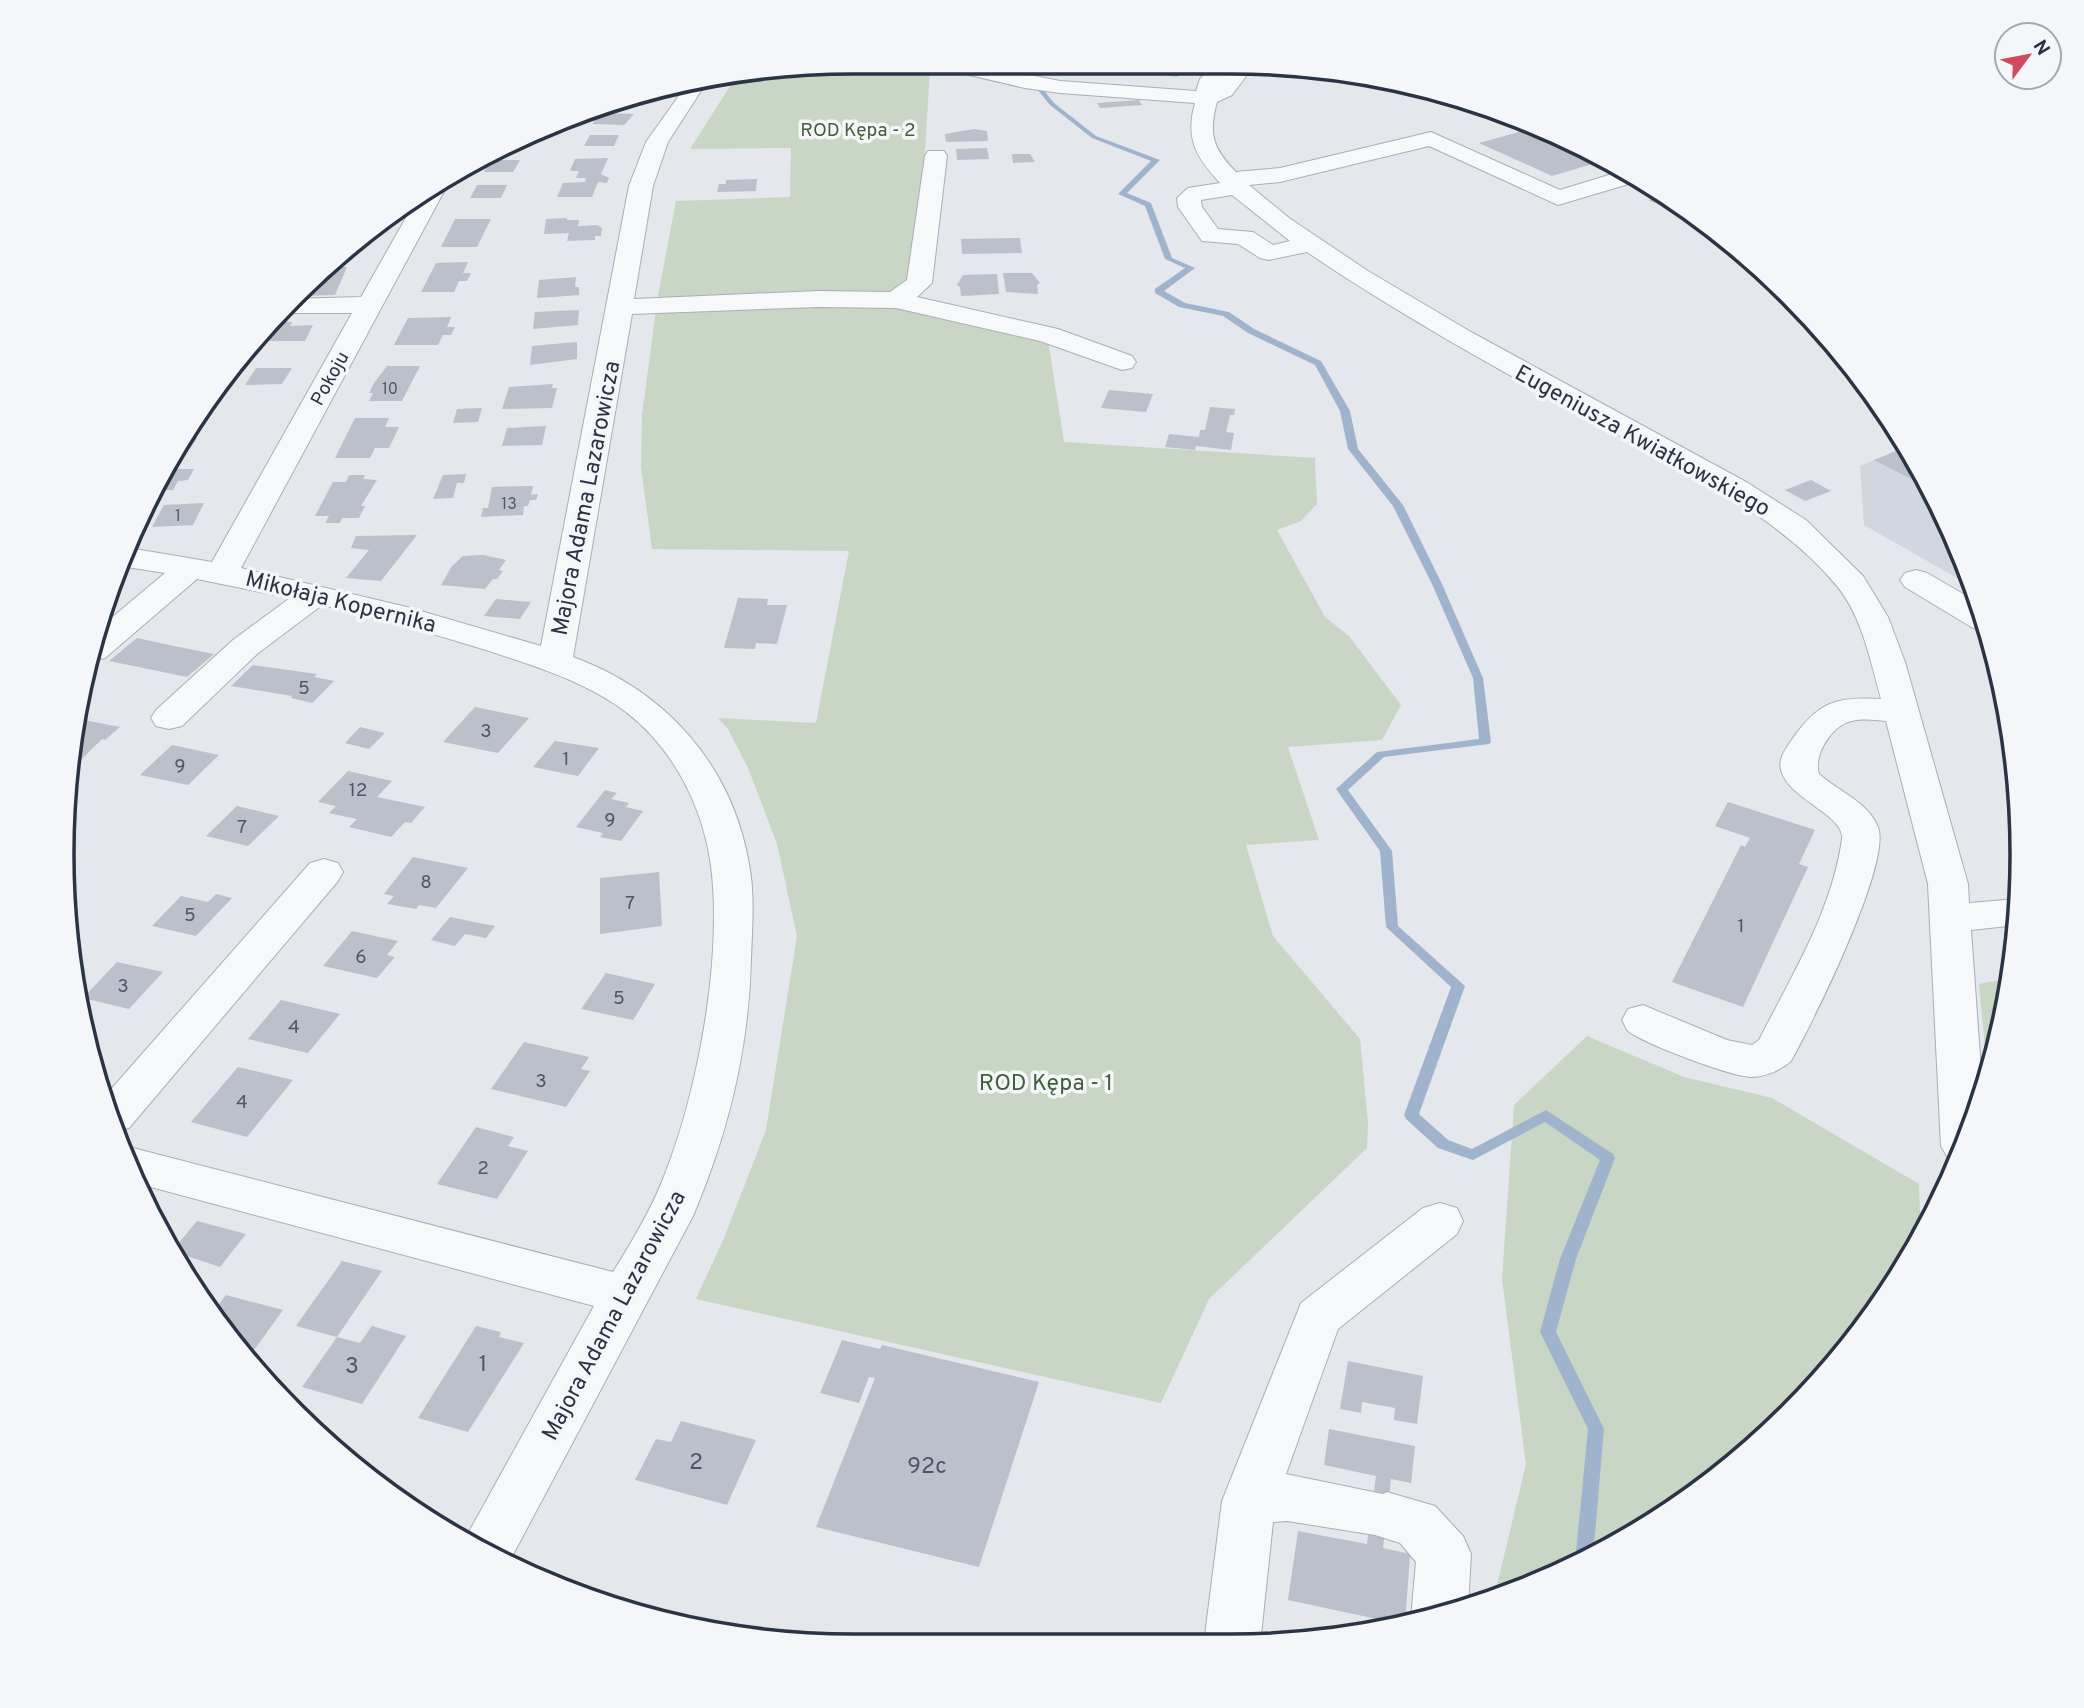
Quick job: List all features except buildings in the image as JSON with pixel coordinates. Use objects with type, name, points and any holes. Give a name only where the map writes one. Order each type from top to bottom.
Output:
[{"type":"street","points":[[990,74],[1050,85],[1207,98],[1225,91],[1238,74]]},
{"type":"street","name":"Eugeniusza Kwiatkowskiego","points":[[1216,74],[1207,83],[1207,98],[1200,124],[1209,158],[1233,184],[1309,243],[1462,338],[1737,489],[1795,527],[1852,583],[1880,640],[1948,884],[1963,1122]]},
{"type":"street","name":"Majora Adama Lazarowicza","points":[[490,1544],[670,1216],[700,1139],[721,1056],[731,980],[733,907],[729,858],[714,805],[694,765],[669,732],[638,704],[606,684],[555,661],[641,186],[657,142],[693,90]]},
{"type":"street","points":[[1309,243],[1269,253],[1244,237],[1211,236],[1190,207],[1189,198],[1196,193],[1431,139],[1558,198],[1621,179]]},
{"type":"street","points":[[896,300],[919,283],[936,156]]},
{"type":"street","name":"Pokoju","points":[[223,572],[369,305],[407,215]]},
{"type":"street","points":[[621,307],[830,299],[896,300],[988,318],[1049,335],[1122,362]]},
{"type":"street","points":[[298,307],[369,305]]},
{"type":"street","name":"Mikołaja Kopernika","points":[[132,558],[223,572],[419,619],[555,661]]},
{"type":"street","points":[[103,643],[191,567]]},
{"type":"street","points":[[1916,580],[1972,613]]},
{"type":"street","points":[[169,718],[245,648],[316,594]]},
{"type":"street","points":[[1643,1020],[1731,1058],[1752,1061],[1767,1058],[1776,1050],[1852,887],[1861,834],[1853,817],[1809,784],[1800,772],[1799,760],[1821,722],[1831,715],[1849,710],[1902,712]]},
{"type":"street","points":[[117,1111],[324,872]]},
{"type":"street","points":[[1950,916],[1982,917],[2008,913]]},
{"type":"street","points":[[139,1167],[625,1295]]},
{"type":"street","points":[[1233,1634],[1248,1501],[1269,1452],[1280,1413],[1318,1317],[1440,1221]]},
{"type":"street","points":[[1248,1501],[1287,1497],[1416,1523],[1444,1554],[1440,1606]]},
{"type":"shaded area","points":[[1898,450],[1930,509],[1960,580],[1864,525],[1860,466]]},
{"type":"green space","name":"ROD Kępa - 2","points":[[930,74],[917,277],[898,292],[657,301],[676,201],[790,197],[791,148],[690,149],[732,83],[803,75]]},
{"type":"green space","name":"ROD Kępa - 1","points":[[884,302],[1048,340],[1064,442],[1315,458],[1317,504],[1301,521],[1277,530],[1325,617],[1349,636],[1401,705],[1382,740],[1288,747],[1319,840],[1246,845],[1273,936],[1360,1039],[1368,1122],[1367,1148],[1209,1299],[1161,1403],[696,1299],[724,1238],[766,1130],[797,936],[777,844],[748,768],[728,729],[718,718],[816,723],[849,551],[652,549],[641,467],[642,415],[656,310]]},
{"type":"green space","points":[[2000,980],[1985,1050],[1979,984]]},
{"type":"green space","points":[[1587,1036],[1684,1077],[1772,1098],[1919,1184],[1920,1217],[1879,1288],[1849,1329],[1817,1369],[1745,1441],[1664,1503],[1620,1530],[1575,1554],[1497,1587],[1526,1464],[1502,1279],[1514,1105]]},
{"type":"waterway","points":[[1028,74],[1052,104],[1094,137],[1156,160],[1122,194],[1148,205],[1169,259],[1191,268],[1158,291],[1182,305],[1226,314],[1251,331],[1318,363],[1345,411],[1353,449],[1398,505],[1437,584],[1478,678],[1485,742],[1381,754],[1342,789],[1386,851],[1392,927],[1458,986],[1411,1115],[1443,1144],[1473,1155],[1546,1115],[1608,1158],[1568,1259],[1548,1332],[1596,1429],[1585,1549]]}]
